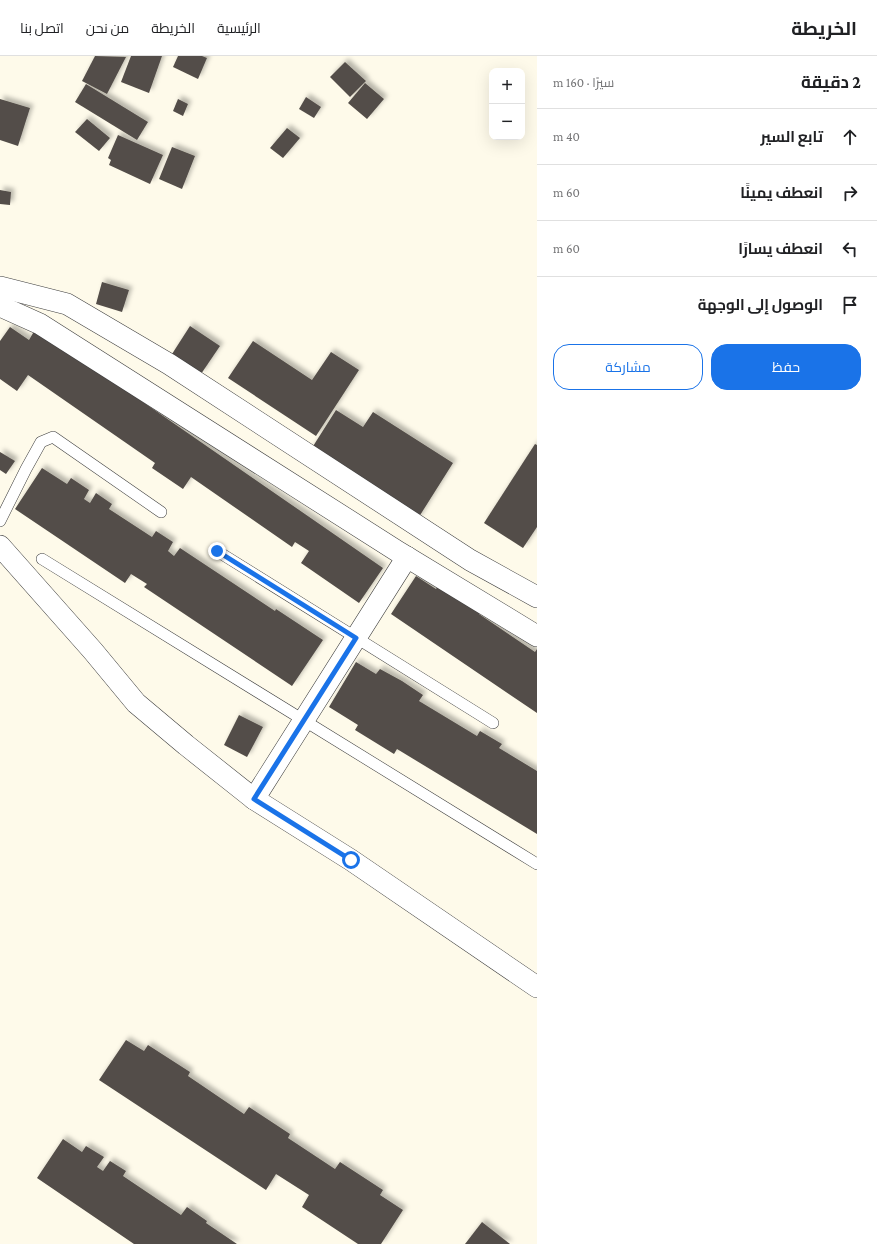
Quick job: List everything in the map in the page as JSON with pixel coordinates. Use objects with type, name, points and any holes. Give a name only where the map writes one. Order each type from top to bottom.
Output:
[{"type":"street","points":[[0,287],[67,304],[169,364],[470,560],[537,597]]},
{"type":"street","points":[[0,306],[40,324],[407,557],[537,636]]},
{"type":"street","points":[[0,546],[93,650],[136,703],[186,745],[254,799],[351,860],[537,987]]},
{"type":"street","points":[[254,799],[407,557]]},
{"type":"lane","points":[[0,521],[41,442],[53,437],[162,512]]},
{"type":"lane","points":[[217,551],[494,723]]},
{"type":"lane","points":[[42,560],[537,864]]},
{"type":"building","points":[[95,56],[126,57],[107,94],[82,81]]},
{"type":"building","points":[[131,56],[162,56],[149,93],[121,82]]},
{"type":"building","points":[[178,56],[202,56],[207,58],[198,79],[173,67]]},
{"type":"building","points":[[345,62],[366,81],[350,97],[330,77]]},
{"type":"building","points":[[365,83],[384,99],[367,119],[348,103]]},
{"type":"building","points":[[86,84],[148,122],[137,140],[75,102]]},
{"type":"building","points":[[306,97],[321,107],[314,118],[299,109]]},
{"type":"building","points":[[0,99],[30,108],[18,146],[0,140]]},
{"type":"building","points":[[178,99],[188,104],[183,116],[173,111]]},
{"type":"building","points":[[87,119],[110,138],[99,151],[75,132]]},
{"type":"building","points":[[287,128],[300,138],[283,158],[270,148]]},
{"type":"building","points":[[118,135],[163,155],[150,184],[109,165],[111,160],[108,158]]},
{"type":"building","points":[[172,147],[195,156],[182,189],[159,179]]},
{"type":"building","points":[[0,190],[11,192],[10,205],[0,204]]},
{"type":"building","points":[[102,282],[129,290],[122,312],[96,304]]},
{"type":"building","points":[[190,326],[220,346],[201,374],[172,354]]},
{"type":"building","points":[[10,327],[29,340],[36,328],[383,568],[359,603],[301,563],[309,551],[295,542],[292,547],[191,477],[183,489],[152,468],[155,463],[28,375],[17,391],[0,379],[0,341]]},
{"type":"building","points":[[253,341],[312,380],[331,352],[359,370],[316,436],[228,378]]},
{"type":"building","points":[[336,410],[363,427],[373,412],[453,463],[417,520],[310,451]]},
{"type":"building","points":[[535,444],[537,445],[537,527],[523,548],[484,523]]},
{"type":"building","points":[[0,452],[15,461],[6,474],[0,470]]},
{"type":"building","points":[[42,468],[67,484],[71,478],[89,490],[84,499],[90,503],[96,493],[112,504],[109,509],[152,537],[156,531],[173,542],[168,551],[174,556],[180,548],[275,611],[276,609],[323,640],[292,686],[144,587],[147,584],[131,574],[125,583],[15,509]]},
{"type":"building","points":[[416,576],[436,589],[440,583],[481,610],[479,614],[535,652],[537,649],[537,713],[391,614]]},
{"type":"building","points":[[356,662],[376,674],[380,669],[402,681],[423,695],[419,701],[477,736],[480,731],[502,744],[499,748],[537,771],[537,834],[397,749],[394,754],[355,730],[358,725],[329,707]]},
{"type":"building","points":[[239,715],[263,727],[247,757],[224,745]]},
{"type":"building","points":[[126,1040],[144,1051],[148,1045],[190,1072],[188,1076],[244,1114],[249,1107],[290,1134],[288,1138],[335,1169],[340,1162],[383,1190],[380,1195],[403,1210],[381,1244],[358,1244],[302,1207],[309,1195],[276,1174],[266,1190],[99,1080]]},
{"type":"building","points":[[63,1139],[82,1152],[86,1146],[104,1157],[97,1167],[103,1171],[110,1161],[126,1171],[123,1176],[181,1215],[187,1207],[207,1221],[206,1223],[237,1244],[134,1244],[37,1178]]},
{"type":"building","points":[[482,1222],[510,1244],[465,1244]]},
{"type":"route","points":[[217,551],[356,638],[254,799],[351,860]]}]
